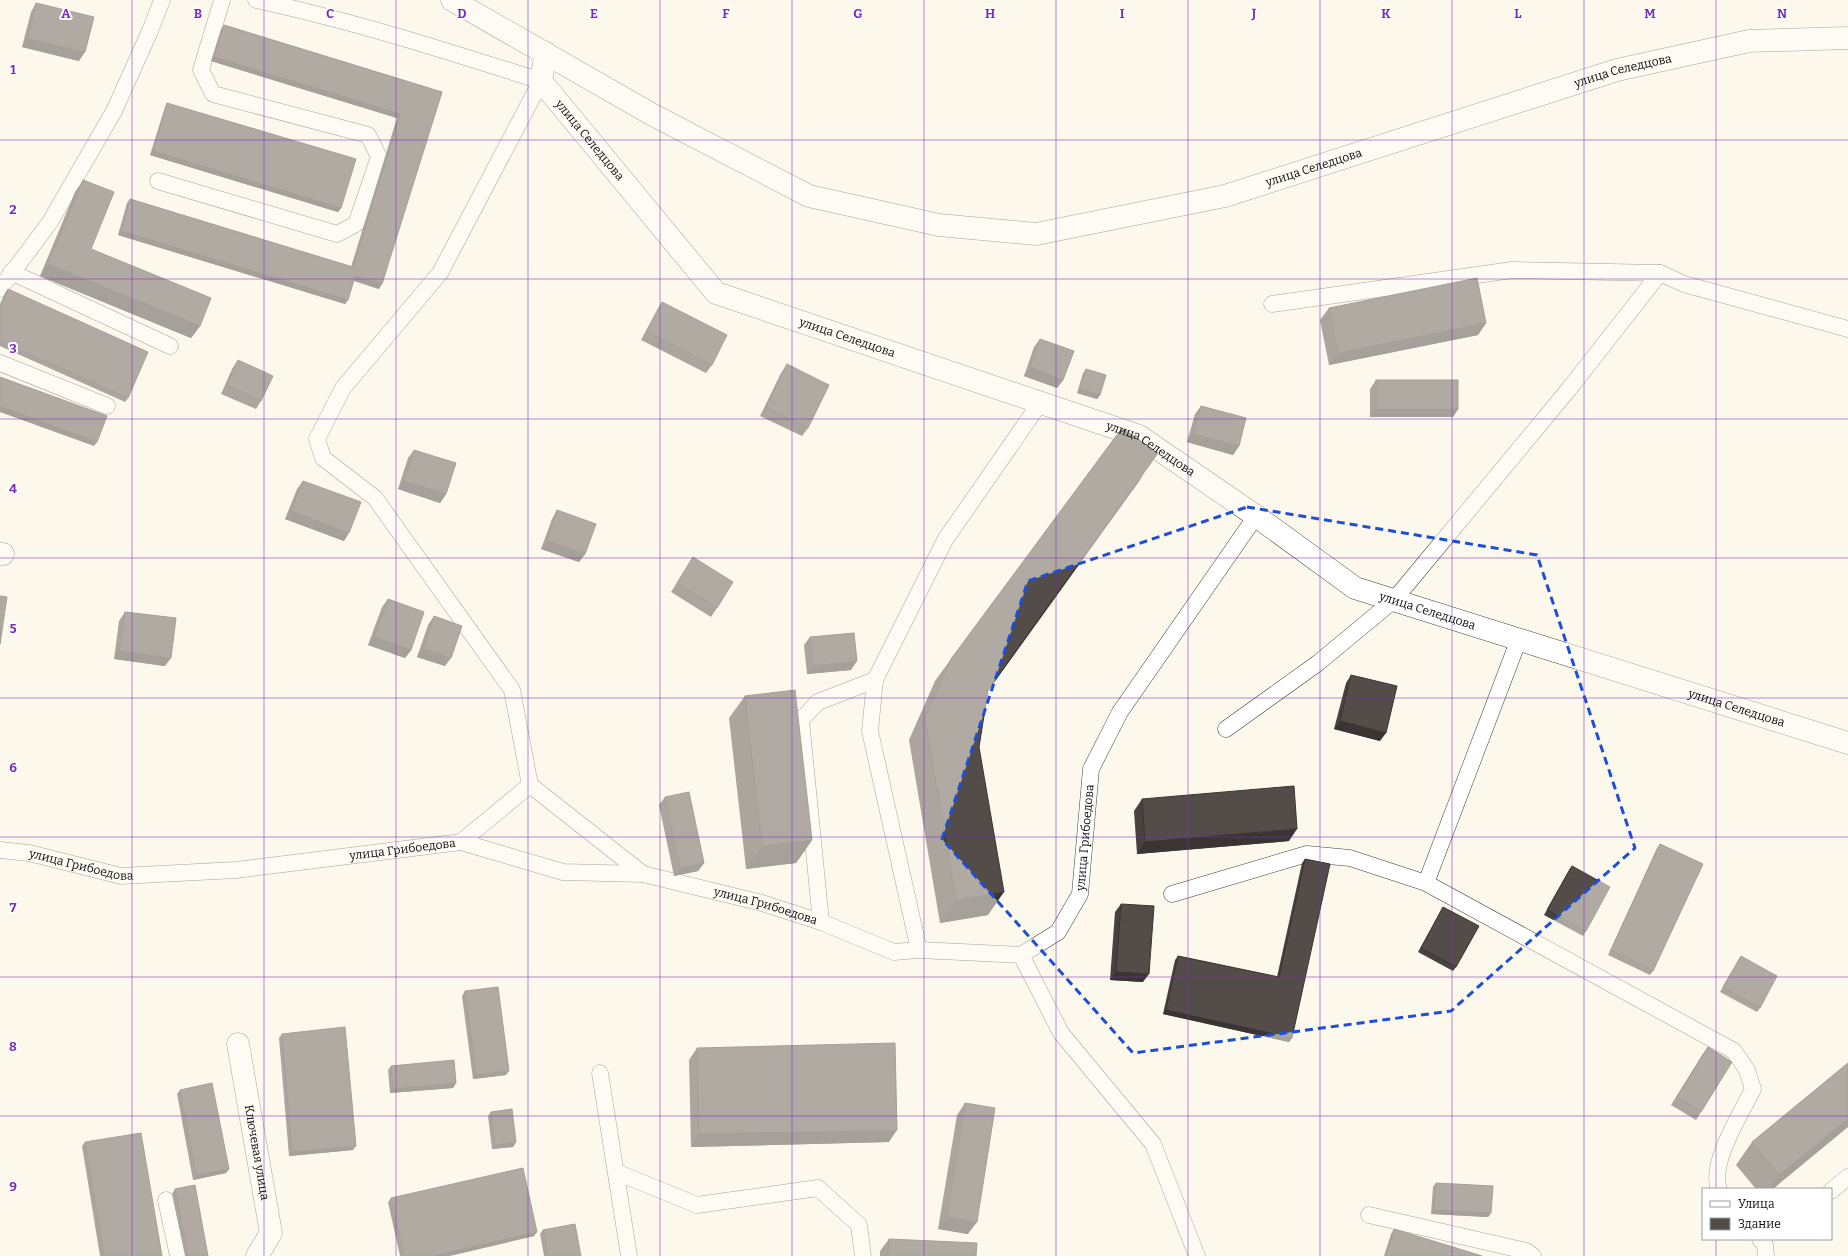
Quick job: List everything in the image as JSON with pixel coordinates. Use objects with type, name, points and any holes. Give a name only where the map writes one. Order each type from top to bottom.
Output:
[{"type":"street","name":"улица Селедцова","points":[[452,0],[654,114],[809,196],[940,225],[1036,234],[1225,196],[1617,70],[1749,41],[1848,38]]},
{"type":"street","points":[[541,80],[546,53]]},
{"type":"street","name":"улица Селедцова","points":[[541,80],[716,293],[1139,436],[1256,516],[1355,588],[1848,743]]},
{"type":"street","name":"Ключевая улица","points":[[238,1044],[271,1234],[257,1256]]},
{"type":"lane","points":[[0,289],[11,272],[50,222],[114,111],[150,31],[162,0]]},
{"type":"lane","points":[[158,181],[338,234],[356,224],[379,157],[368,135],[213,94],[201,70],[222,0]]},
{"type":"lane","points":[[256,0],[316,13],[428,45],[541,80],[440,273],[343,388],[317,439],[324,458],[375,498],[512,690],[530,785],[643,874]]},
{"type":"lane","points":[[1272,304],[1512,270],[1660,273],[1684,284],[1848,329]]},
{"type":"lane","points":[[11,272],[170,346]]},
{"type":"lane","points":[[1226,729],[1318,663],[1394,600],[1569,389],[1660,273]]},
{"type":"lane","points":[[0,364],[107,406]]},
{"type":"lane","points":[[919,950],[870,731],[875,680],[945,540],[1040,403]]},
{"type":"lane","name":"улица Грибоедова","points":[[0,850],[29,853],[121,876],[236,870],[461,842],[563,872],[643,874],[762,903],[821,922],[894,952],[919,950],[1021,955],[1058,932],[1080,894],[1091,770],[1120,712],[1256,516]]},
{"type":"lane","points":[[1426,883],[1520,639]]},
{"type":"lane","points":[[821,922],[801,720],[818,702],[875,680]]},
{"type":"lane","points":[[461,842],[530,785]]},
{"type":"lane","points":[[1172,894],[1307,854],[1350,858],[1426,883],[1734,1051],[1747,1070],[1753,1089],[1718,1160],[1716,1182],[1719,1188]]},
{"type":"lane","points":[[1021,955],[1061,1033],[1153,1144],[1197,1256]]},
{"type":"lane","points":[[600,1073],[629,1256]]},
{"type":"lane","points":[[616,1172],[697,1205],[818,1188],[859,1225],[863,1256]]},
{"type":"lane","points":[[1832,1190],[1848,1177]]},
{"type":"lane","points":[[166,1200],[178,1256]]},
{"type":"lane","points":[[1370,1215],[1526,1251],[1533,1256]]},
{"type":"highlighted area","points":[[1247,507],[1537,555],[1635,848],[1451,1011],[1133,1053],[942,839],[1028,581]]},
{"type":"building","points":[[36,3],[94,17],[85,52],[28,39]]},
{"type":"building","points":[[224,25],[442,92],[382,284],[355,276],[348,300],[121,231],[130,199],[353,267],[400,114],[214,57]]},
{"type":"building","points":[[167,103],[356,159],[341,208],[153,151]]},
{"type":"building","points":[[83,180],[114,192],[91,249],[211,298],[200,326],[48,264]]},
{"type":"building","points":[[1477,278],[1486,323],[1338,353],[1329,308]]},
{"type":"building","points":[[8,289],[148,352],[128,398],[0,341],[0,306]]},
{"type":"building","points":[[662,302],[727,335],[712,365],[647,332]]},
{"type":"building","points":[[1040,339],[1074,351],[1063,380],[1030,367]]},
{"type":"building","points":[[238,360],[273,376],[261,401],[227,385]]},
{"type":"building","points":[[787,364],[829,385],[808,428],[766,407]]},
{"type":"building","points":[[1086,369],[1106,375],[1100,395],[1080,389]]},
{"type":"building","points":[[0,377],[107,416],[97,442],[0,406]]},
{"type":"building","points":[[1376,380],[1458,380],[1458,409],[1376,409]]},
{"type":"building","points":[[1201,406],[1246,418],[1239,446],[1193,434]]},
{"type":"building","points":[[1122,428],[1158,453],[988,690],[979,747],[1004,892],[956,900],[925,718],[951,659]]},
{"type":"building","points":[[414,450],[456,463],[446,494],[404,481]]},
{"type":"building","points":[[303,481],[361,502],[349,533],[291,511]]},
{"type":"building","points":[[557,510],[596,524],[585,554],[547,541]]},
{"type":"building","points":[[693,557],[733,582],[717,608],[677,583]]},
{"type":"building","points":[[0,596],[7,597],[0,644]]},
{"type":"building","points":[[388,599],[424,612],[411,650],[374,637]]},
{"type":"building","points":[[125,612],[176,618],[171,658],[119,651]]},
{"type":"building","points":[[434,616],[462,626],[451,658],[423,649]]},
{"type":"building","points":[[854,633],[857,661],[813,666],[810,637]]},
{"type":"building","points":[[1351,675],[1397,686],[1386,733],[1340,721]]},
{"type":"building","points":[[795,690],[812,840],[762,846],[745,696]]},
{"type":"building","points":[[1294,786],[1297,829],[1145,842],[1142,799]]},
{"type":"building","points":[[689,792],[704,863],[680,868],[665,797]]},
{"type":"building","points":[[1660,844],[1703,864],[1653,971],[1611,950]]},
{"type":"building","points":[[1305,859],[1330,864],[1292,1038],[1166,1010],[1178,956],[1279,977]]},
{"type":"building","points":[[1572,866],[1610,887],[1586,931],[1547,910]]},
{"type":"building","points":[[1121,904],[1154,906],[1149,974],[1116,972]]},
{"type":"building","points":[[1443,907],[1479,926],[1456,967],[1421,948]]},
{"type":"building","points":[[1741,956],[1777,976],[1760,1008],[1723,987]]},
{"type":"building","points":[[498,987],[509,1071],[476,1075],[465,991]]},
{"type":"building","points":[[345,1027],[356,1146],[292,1152],[282,1034]]},
{"type":"building","points":[[895,1043],[897,1130],[699,1134],[697,1048]]},
{"type":"building","points":[[1708,1047],[1732,1062],[1701,1112],[1677,1097]]},
{"type":"building","points":[[454,1060],[456,1083],[393,1089],[391,1066]]},
{"type":"building","points":[[1848,1063],[1848,1118],[1779,1175],[1752,1142]]},
{"type":"building","points":[[212,1083],[229,1169],[196,1175],[180,1090]]},
{"type":"building","points":[[965,1103],[995,1108],[977,1222],[947,1217]]},
{"type":"building","points":[[512,1109],[516,1142],[495,1145],[491,1112]]},
{"type":"building","points":[[141,1133],[162,1256],[104,1256],[85,1142]]},
{"type":"building","points":[[523,1168],[537,1232],[433,1256],[404,1256],[391,1198]]},
{"type":"building","points":[[1436,1183],[1493,1186],[1491,1213],[1434,1210]]},
{"type":"building","points":[[195,1185],[208,1256],[188,1256],[175,1189]]},
{"type":"building","points":[[575,1224],[581,1256],[548,1256],[543,1230]]},
{"type":"building","points":[[1394,1229],[1482,1256],[1386,1256]]},
{"type":"building","points":[[889,1239],[977,1243],[976,1256],[888,1256]]}]
